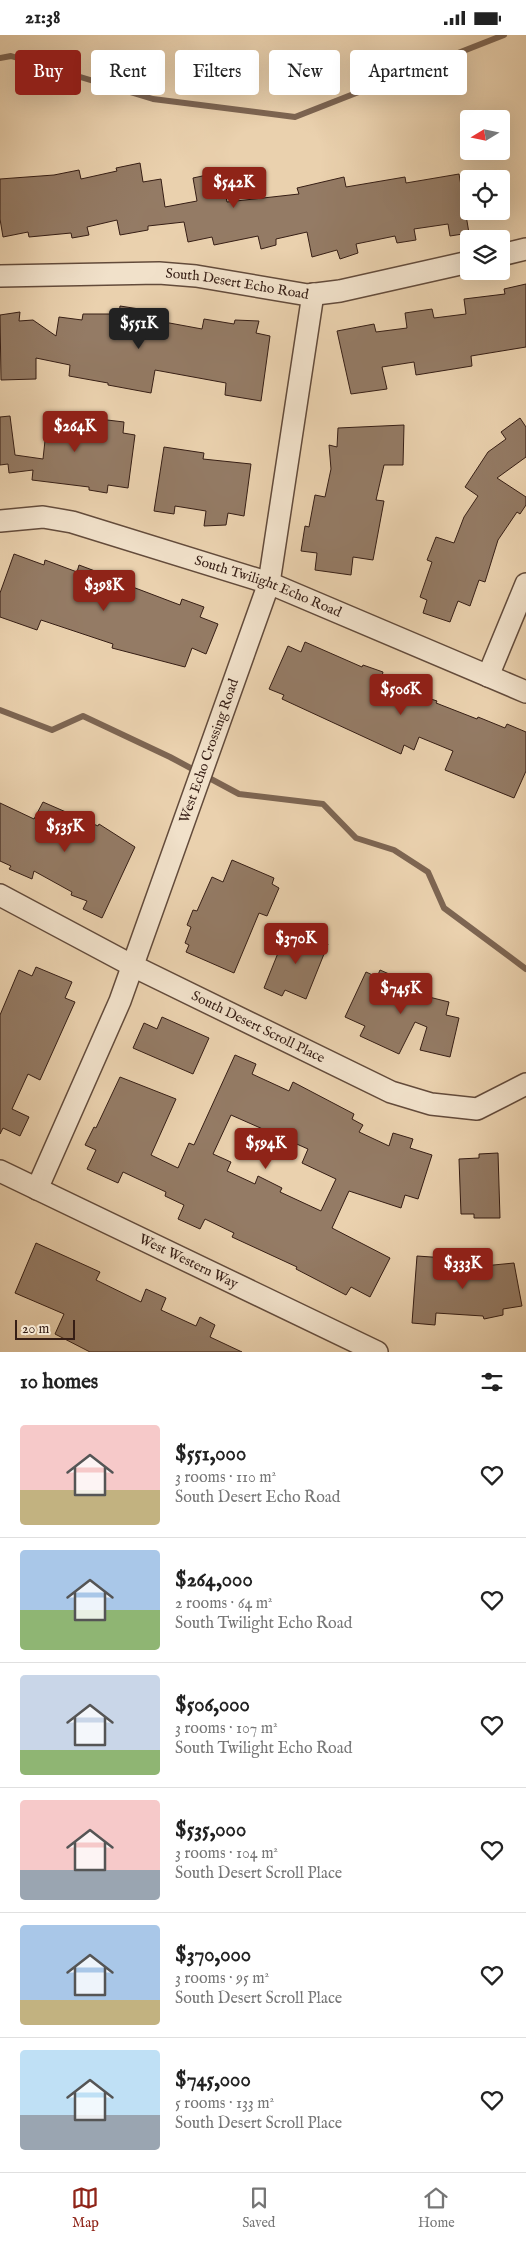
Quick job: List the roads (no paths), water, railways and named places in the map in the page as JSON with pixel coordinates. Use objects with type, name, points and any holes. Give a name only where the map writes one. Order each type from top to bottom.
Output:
[{"type":"street","points":[[510,253],[526,249]]},
{"type":"street","name":"South Desert Echo Road","points":[[0,276],[159,273],[196,276],[284,292],[313,294],[340,291],[460,264]]},
{"type":"street","name":"West Echo Crossing Road","points":[[37,1189],[120,1001],[269,583],[313,294]]},
{"type":"street","name":"South Twilight Echo Road","points":[[0,521],[43,517],[72,523],[269,583],[526,692]]},
{"type":"street","points":[[488,676],[526,584]]},
{"type":"street","name":"South Desert Scroll Place","points":[[0,895],[133,967],[391,1092],[431,1104],[477,1109],[526,1084]]},
{"type":"street","name":"West Western Way","points":[[0,1171],[377,1352]]},
{"type":"waterway","points":[[0,58],[11,56],[153,99],[295,117],[504,35]]},
{"type":"waterway","points":[[0,710],[52,730],[83,716],[170,757],[239,794],[323,804],[356,838],[394,850],[428,872],[444,908],[526,969]]}]
